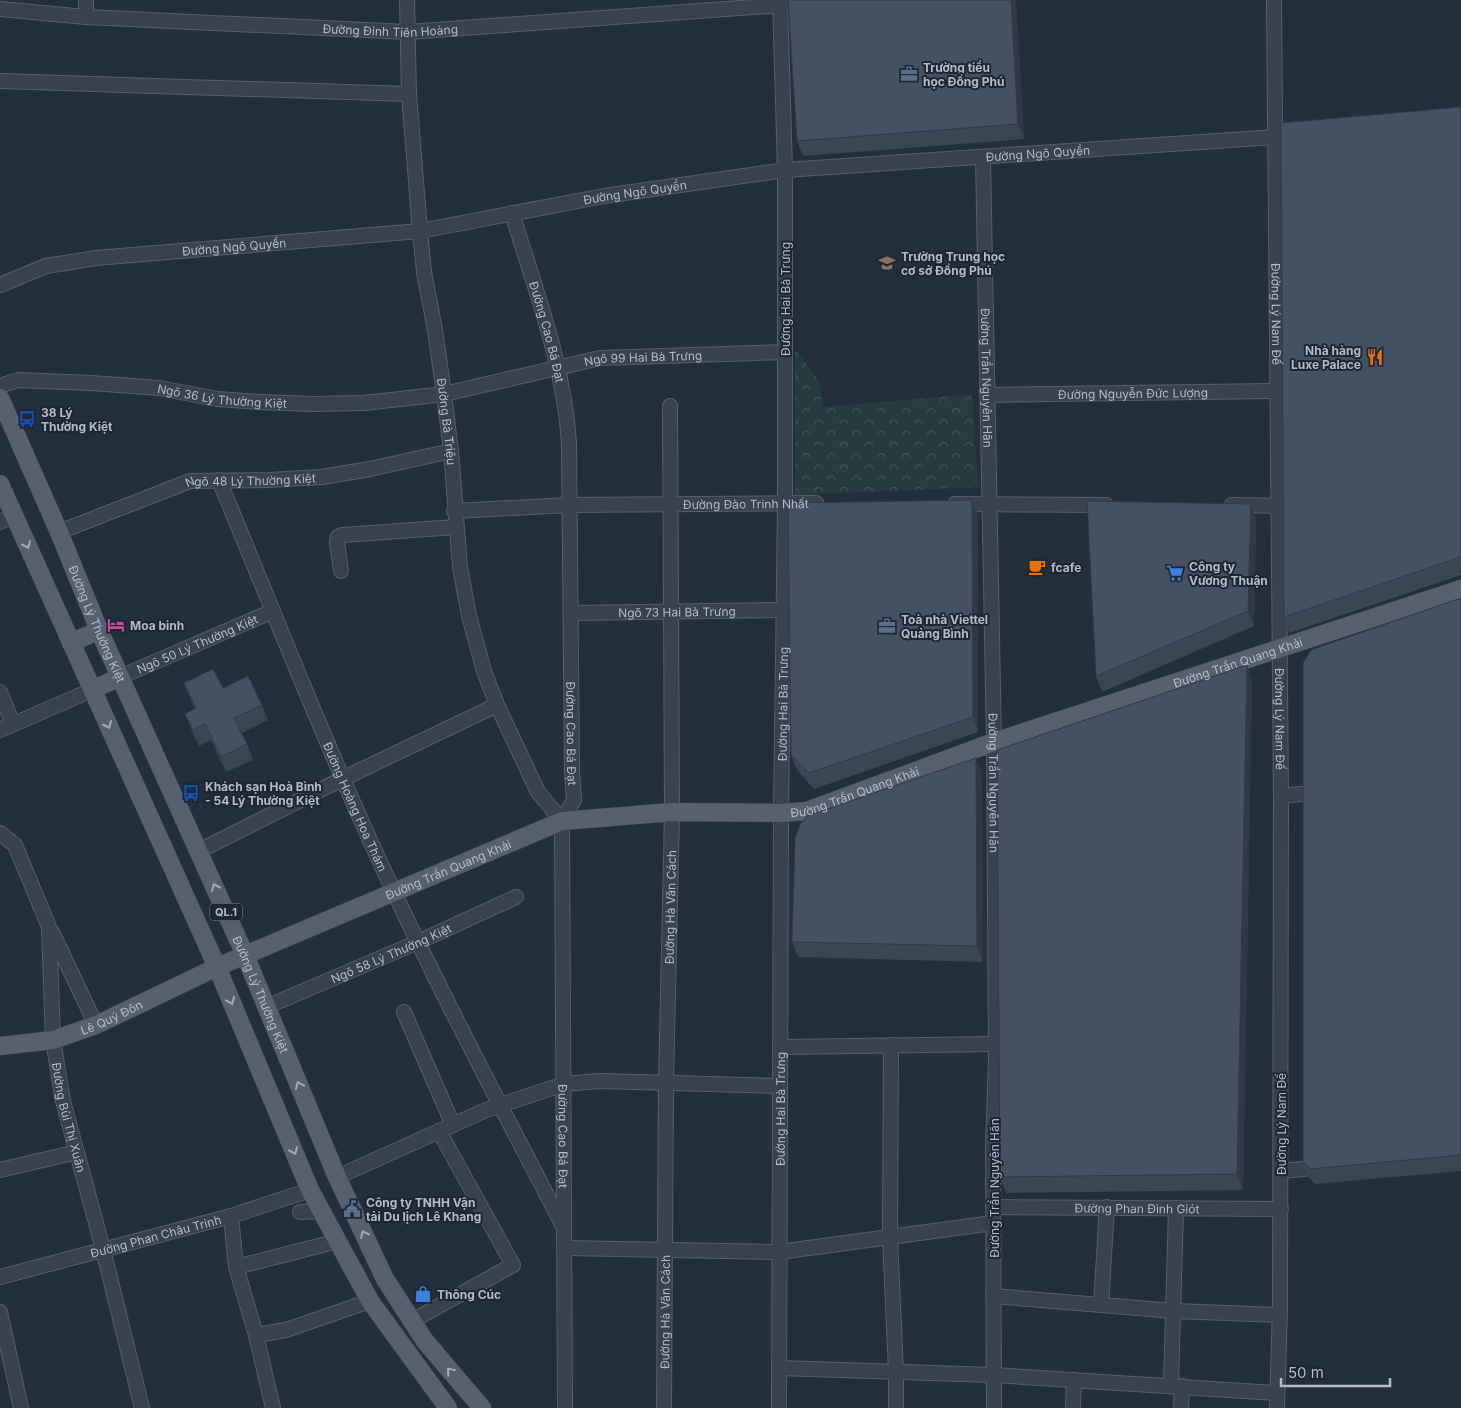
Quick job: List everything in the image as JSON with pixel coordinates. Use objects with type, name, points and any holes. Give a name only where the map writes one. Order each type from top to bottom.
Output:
[{"type":"main road","name":"Đường Lý Thường Kiệt","points":[[0,398],[59,532],[99,630],[245,955],[337,1177],[385,1279],[425,1342],[482,1408]]},
{"type":"main road","name":"QL.1","points":[[0,484],[7,519],[71,643],[217,967],[310,1190],[370,1302],[444,1406]]},
{"type":"main road","name":"Đường Trần Quang Khải","points":[[217,967],[562,820],[672,812],[781,814],[807,811],[994,742],[1280,648],[1377,625],[1436,592],[1461,589]]},
{"type":"main road","points":[[71,643],[99,630]]},
{"type":"main road","points":[[92,690],[120,677]]},
{"type":"main road","name":"Lê Quý Đôn","points":[[0,1046],[53,1040],[96,1025],[217,967]]},
{"type":"street","points":[[86,0],[86,18]]},
{"type":"street","name":"Đường Bà Triệu","points":[[407,0],[409,94],[424,272],[444,394],[451,451],[454,511],[460,566],[469,616],[484,671],[497,705],[538,792],[562,820]]},
{"type":"street","name":"Đường Đinh Tiên Hoàng","points":[[0,9],[86,18],[408,32],[821,0]]},
{"type":"street","name":"Đường Lý Nam Đế","points":[[1274,0],[1276,137],[1282,243],[1278,391],[1282,796],[1281,1209],[1277,1408]]},
{"type":"street","name":"Đường Hai Bà Trưng","points":[[779,1408],[786,170],[780,2]]},
{"type":"street","points":[[0,81],[409,94]]},
{"type":"street","name":"Đường Ngô Quyền","points":[[0,285],[46,266],[96,258],[420,231],[604,196],[786,170],[1276,137]]},
{"type":"street","name":"Đường Trần Nguyên Hãn","points":[[983,158],[994,742],[996,1044],[993,1207],[994,1408]]},
{"type":"street","name":"Đường Cao Bá Đạt","points":[[512,213],[559,368],[567,414],[574,800],[562,820],[565,1408]]},
{"type":"street","name":"Ngõ 99 Hai Bà Trưng","points":[[444,394],[600,358],[785,352]]},
{"type":"street","name":"Ngõ 36 Lý Thường Kiệt","points":[[0,386],[18,380],[91,383],[159,388],[217,399],[312,404],[364,403],[444,394]]},
{"type":"street","name":"Đường Nguyễn Đức Lượng","points":[[987,395],[1278,391]]},
{"type":"street","name":"Đường Hà Văn Cách","points":[[664,1408],[666,1084],[672,812],[672,504],[670,406]]},
{"type":"street","name":"Ngõ 48 Lý Thường Kiệt","points":[[59,532],[190,481],[322,477],[370,469],[451,451]]},
{"type":"street","name":"Đường Hoàng Hoa Thám","points":[[219,480],[342,779],[394,892],[565,1231]]},
{"type":"street","name":"Đường Đào Trinh Nhất","points":[[454,511],[570,505],[834,503]]},
{"type":"street","points":[[941,504],[1119,505]]},
{"type":"street","points":[[1219,505],[1279,506]]},
{"type":"street","points":[[341,572],[337,542],[338,537],[342,534],[456,527]]},
{"type":"street","name":"Ngõ 73 Hai Bà Trưng","points":[[571,614],[784,610]]},
{"type":"street","name":"Ngõ 50 Lý Thường Kiệt","points":[[120,677],[273,611]]},
{"type":"street","points":[[0,730],[92,690]]},
{"type":"street","points":[[0,692],[13,724]]},
{"type":"street","points":[[199,851],[342,779],[497,705]]},
{"type":"street","points":[[1282,796],[1336,790]]},
{"type":"street","name":"Đường Bùi Thị Xuân","points":[[0,833],[15,845],[49,927],[53,1040],[63,1101],[103,1249],[142,1408]]},
{"type":"street","name":"Ngõ 58 Lý Thường Kiệt","points":[[266,1008],[516,897]]},
{"type":"street","points":[[49,927],[96,1025]]},
{"type":"street","points":[[404,1012],[453,1125]]},
{"type":"street","points":[[780,1047],[996,1044]]},
{"type":"street","points":[[891,1045],[890,1237],[896,1408]]},
{"type":"street","points":[[337,1177],[500,1105],[564,1084],[599,1081],[780,1086]]},
{"type":"street","points":[[412,1321],[513,1265],[439,1131]]},
{"type":"street","points":[[0,1170],[77,1152]]},
{"type":"street","points":[[1281,1171],[1337,1166],[1326,1153]]},
{"type":"street","name":"Đường Phan Châu Trinh","points":[[0,1277],[230,1216],[310,1190]]},
{"type":"street","name":"Đường Phan Đình Giót","points":[[993,1207],[1281,1209]]},
{"type":"street","points":[[1101,1305],[1107,1208]]},
{"type":"street","points":[[1176,1208],[1174,1311],[1176,1386],[1181,1408]]},
{"type":"street","points":[[300,1212],[322,1211]]},
{"type":"street","points":[[230,1216],[236,1267],[256,1335],[273,1408]]},
{"type":"street","points":[[565,1248],[779,1252],[993,1223]]},
{"type":"street","points":[[236,1267],[338,1241]]},
{"type":"street","points":[[993,1296],[1174,1311],[1280,1315]]},
{"type":"street","points":[[256,1335],[286,1330],[370,1302]]},
{"type":"street","points":[[0,1312],[20,1408]]},
{"type":"street","points":[[779,1368],[994,1375],[1277,1392]]},
{"type":"street","points":[[1073,1408],[1074,1380]]},
{"type":"green space","points":[[795,349],[819,381],[823,407],[972,394],[978,487],[795,495]]},
{"type":"building","name":"Trường tiểu học Đồng Phú","points":[[788,0],[1011,0],[1018,124],[797,141]]},
{"type":"building","name":"Nhà hàng Luxe Palace","points":[[1461,107],[1461,557],[1284,617],[1281,123]]},
{"type":"building","name":"Toà nhà Viettel Quảng Bình","points":[[972,500],[973,717],[809,773],[791,755],[788,503]]},
{"type":"building","name":"Công ty Vương Thuận","points":[[1087,501],[1251,504],[1248,611],[1096,676]]},
{"type":"building","points":[[1461,598],[1461,1155],[1310,1169],[1303,1161],[1303,663],[1311,650]]},
{"type":"building","points":[[1247,665],[1237,1174],[1000,1177],[997,750]]},
{"type":"building","points":[[213,669],[223,688],[248,676],[262,705],[234,718],[247,744],[221,757],[205,724],[193,730],[185,714],[196,708],[184,683]]},
{"type":"building","points":[[976,758],[977,946],[792,942],[795,838],[800,825],[807,816]]},
{"type":"place","name":"Trường tiểu học Đồng Phú","points":[[909,74]]},
{"type":"place","name":"Trường Trung học cơ sở Đồng Phú","points":[[887,263]]},
{"type":"place","name":"Nhà hàng Luxe Palace","points":[[1375,357]]},
{"type":"place","name":"38 Lý Thường Kiệt","points":[[27,419]]},
{"type":"place","name":"fcafe","points":[[1037,567]]},
{"type":"place","name":"Công ty Vương Thuận","points":[[1175,573]]},
{"type":"place","name":"Moa binh","points":[[116,625]]},
{"type":"place","name":"Toà nhà Viettel Quảng Bình","points":[[887,626]]},
{"type":"place","name":"Khách sạn Hoà Bình - 54 Lý Thường Kiệt","points":[[191,793]]},
{"type":"place","name":"Công ty TNHH Vận tải Du lịch Lê Khang","points":[[352,1209]]},
{"type":"place","name":"Thông Cúc","points":[[423,1294]]}]
